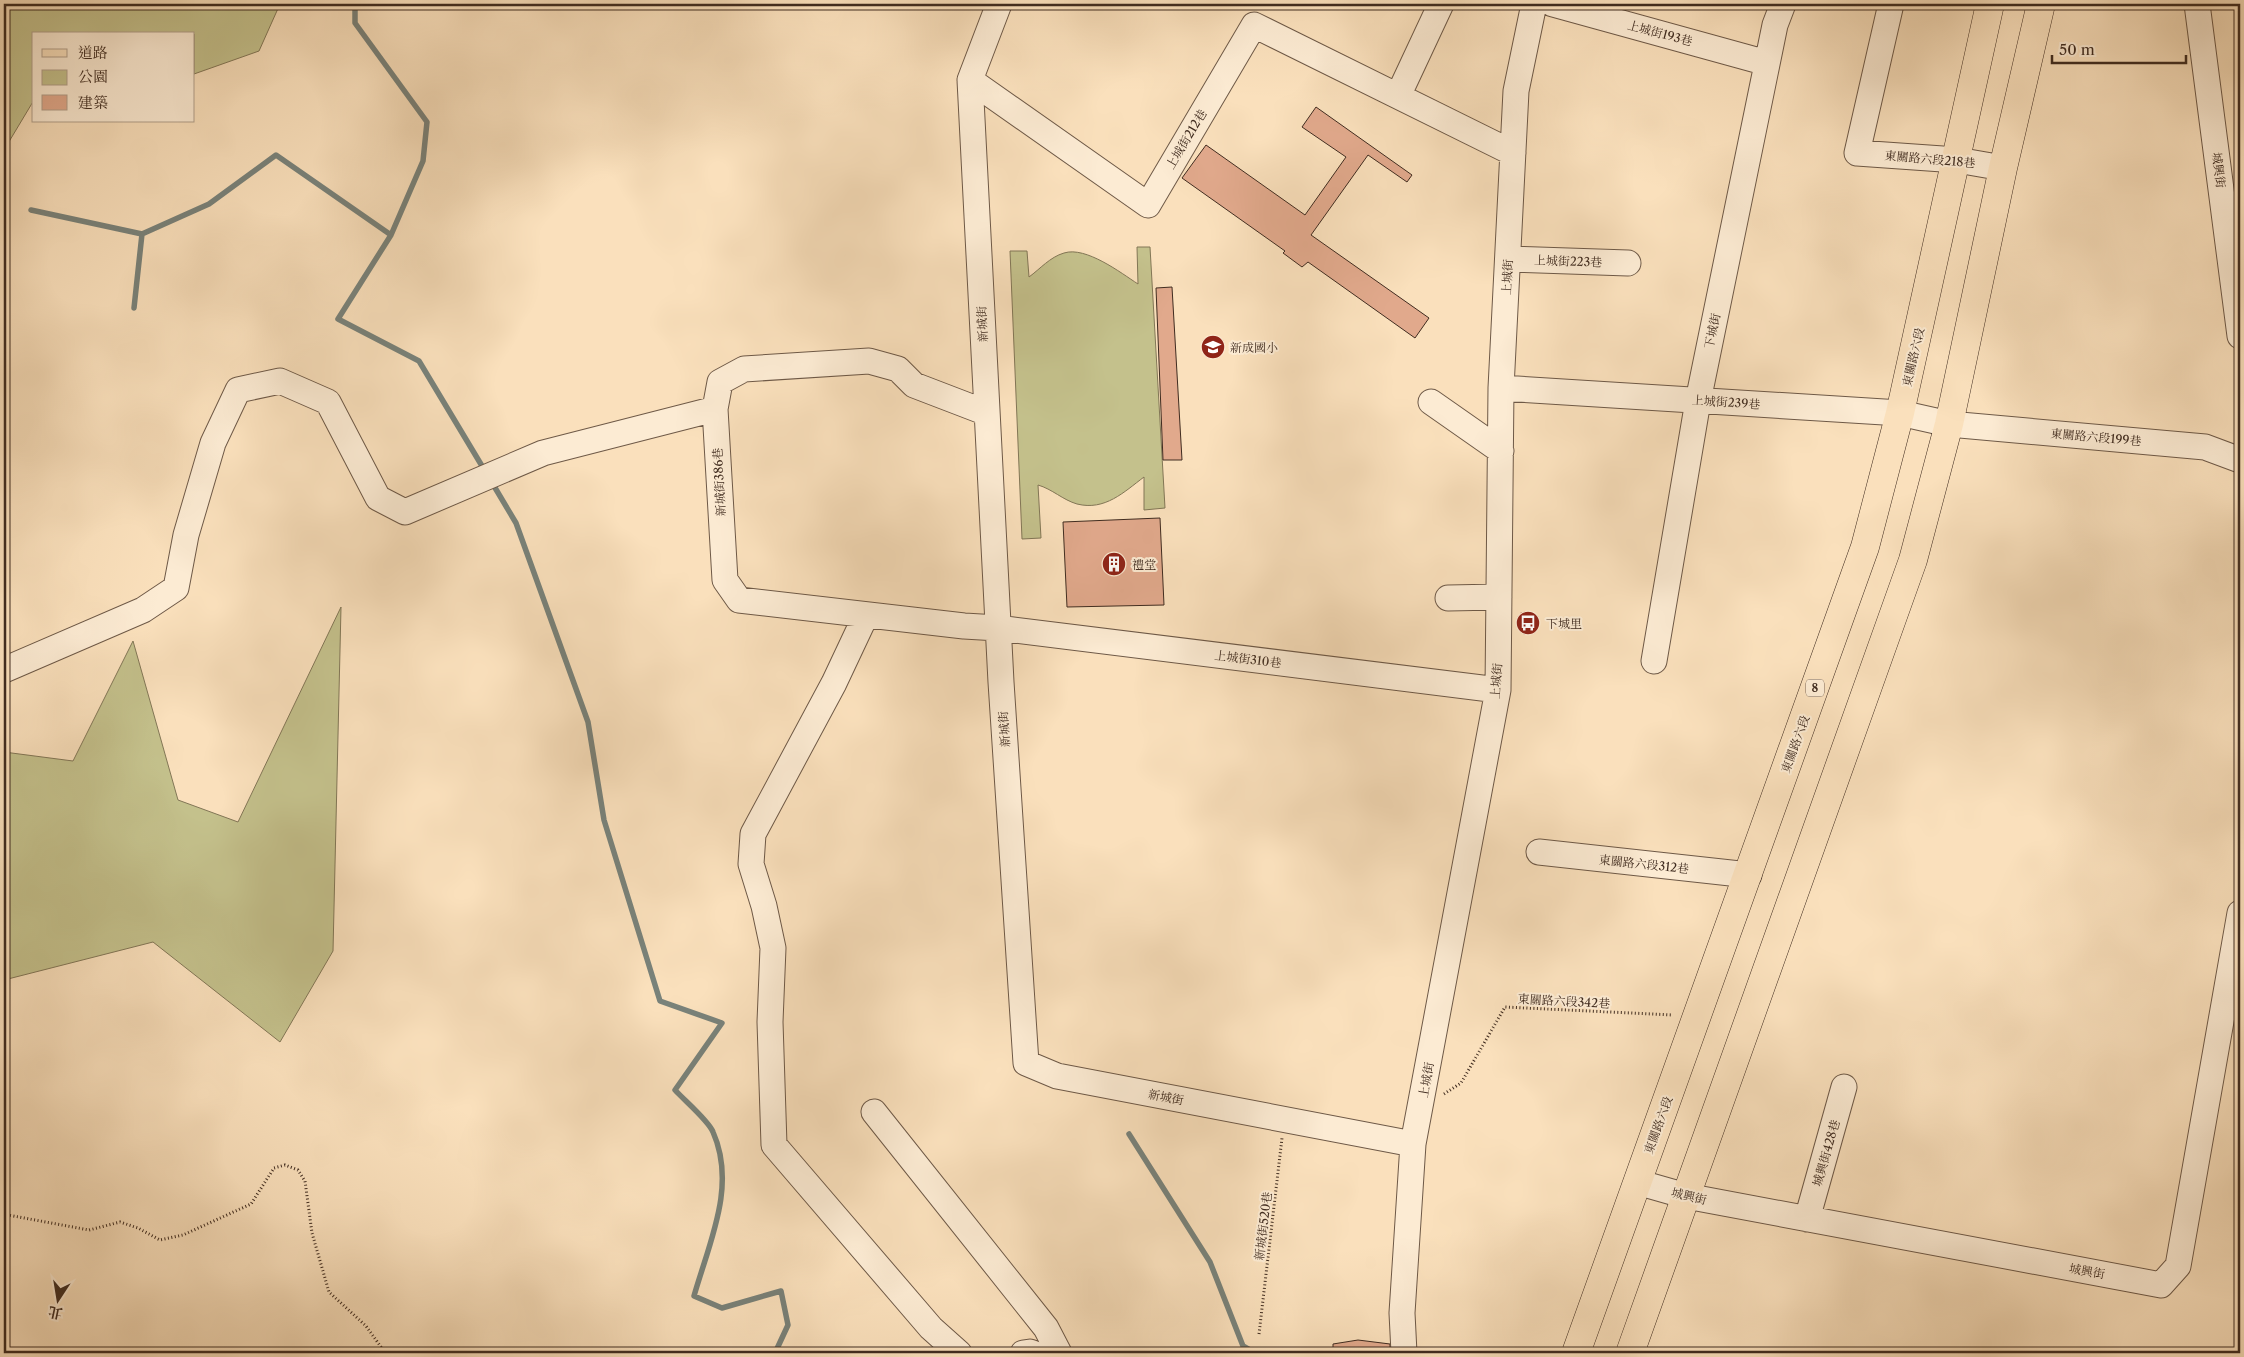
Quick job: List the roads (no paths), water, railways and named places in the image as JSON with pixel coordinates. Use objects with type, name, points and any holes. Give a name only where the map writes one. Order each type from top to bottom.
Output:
[{"type":"main road","name":"東關路六段","points":[[1576,1353],[1865,548],[1900,413],[1990,4]]},
{"type":"main road","points":[[1630,1353],[1913,560],[1949,424],[2040,4]]},
{"type":"street","name":"新城街","points":[[999,4],[970,80],[998,628],[1026,1062],[1057,1076],[1413,1144]]},
{"type":"street","points":[[1398,96],[1441,4]]},
{"type":"street","name":"上城街","points":[[1404,1353],[1402,1313],[1413,1144],[1498,690],[1501,388],[1516,91],[1534,4]]},
{"type":"street","name":"上城街193巷","points":[[1553,4],[1767,63]]},
{"type":"street","name":"下城街","points":[[1654,661],[1698,401],[1775,25],[1783,4]]},
{"type":"street","name":"東關路六段218巷","points":[[1891,4],[1858,153],[1956,160],[2003,168]]},
{"type":"street","name":"城興街","points":[[2197,4],[2240,336]]},
{"type":"street","name":"上城街212巷","points":[[970,80],[1148,205],[1254,24],[1513,153]]},
{"type":"street","name":"上城街223巷","points":[[1508,259],[1628,263]]},
{"type":"street","name":"新城街386巷","points":[[987,412],[914,385],[898,369],[869,362],[744,369],[720,382],[715,409],[725,580],[739,600],[964,626],[998,628]]},
{"type":"street","points":[[4,670],[143,610],[176,588],[186,535],[213,443],[238,390],[280,380],[328,402],[378,498],[404,512],[543,452],[715,409]]},
{"type":"street","name":"上城街239巷","points":[[1501,388],[1900,413],[1949,424]]},
{"type":"street","points":[[1431,402],[1501,451]]},
{"type":"street","name":"東關路六段199巷","points":[[1949,424],[2205,447],[2240,460]]},
{"type":"street","points":[[1448,598],[1499,598]]},
{"type":"street","points":[[866,615],[834,683],[753,834],[751,864],[764,906],[773,948],[770,1022],[774,1145],[930,1328],[959,1353]]},
{"type":"street","name":"上城街310巷","points":[[998,628],[1498,690]]},
{"type":"street","name":"東關路六段312巷","points":[[1539,852],[1749,875]]},
{"type":"street","name":"城興街","points":[[1637,1182],[1686,1196],[2161,1285],[2178,1266],[2240,917]]},
{"type":"street","name":"城興街428巷","points":[[1807,1219],[1844,1087]]},
{"type":"street","points":[[874,1112],[1046,1328],[1059,1353]]},
{"type":"street","points":[[1023,1353],[1033,1353]]},
{"type":"waterway","points":[[355,4],[355,23],[427,122],[423,161],[391,235],[338,319],[419,361],[485,471]]},
{"type":"waterway","points":[[31,210],[142,234],[209,204],[276,155],[391,235]]},
{"type":"waterway","points":[[134,308],[142,234]]},
{"type":"waterway","points":[[491,481],[516,523],[588,722],[604,820],[660,1001],[722,1023],[675,1090],[711,1127],[720,1152],[722,1173],[718,1214],[694,1296],[722,1308],[781,1291],[788,1325],[775,1353]]},
{"type":"waterway","points":[[1129,1134],[1210,1262],[1243,1346],[1255,1353]]},
{"type":"place","name":"新成國小","points":[[1213,347]]},
{"type":"place","name":"禮堂","points":[[1114,564]]},
{"type":"place","name":"下城里","points":[[1528,623]]}]
